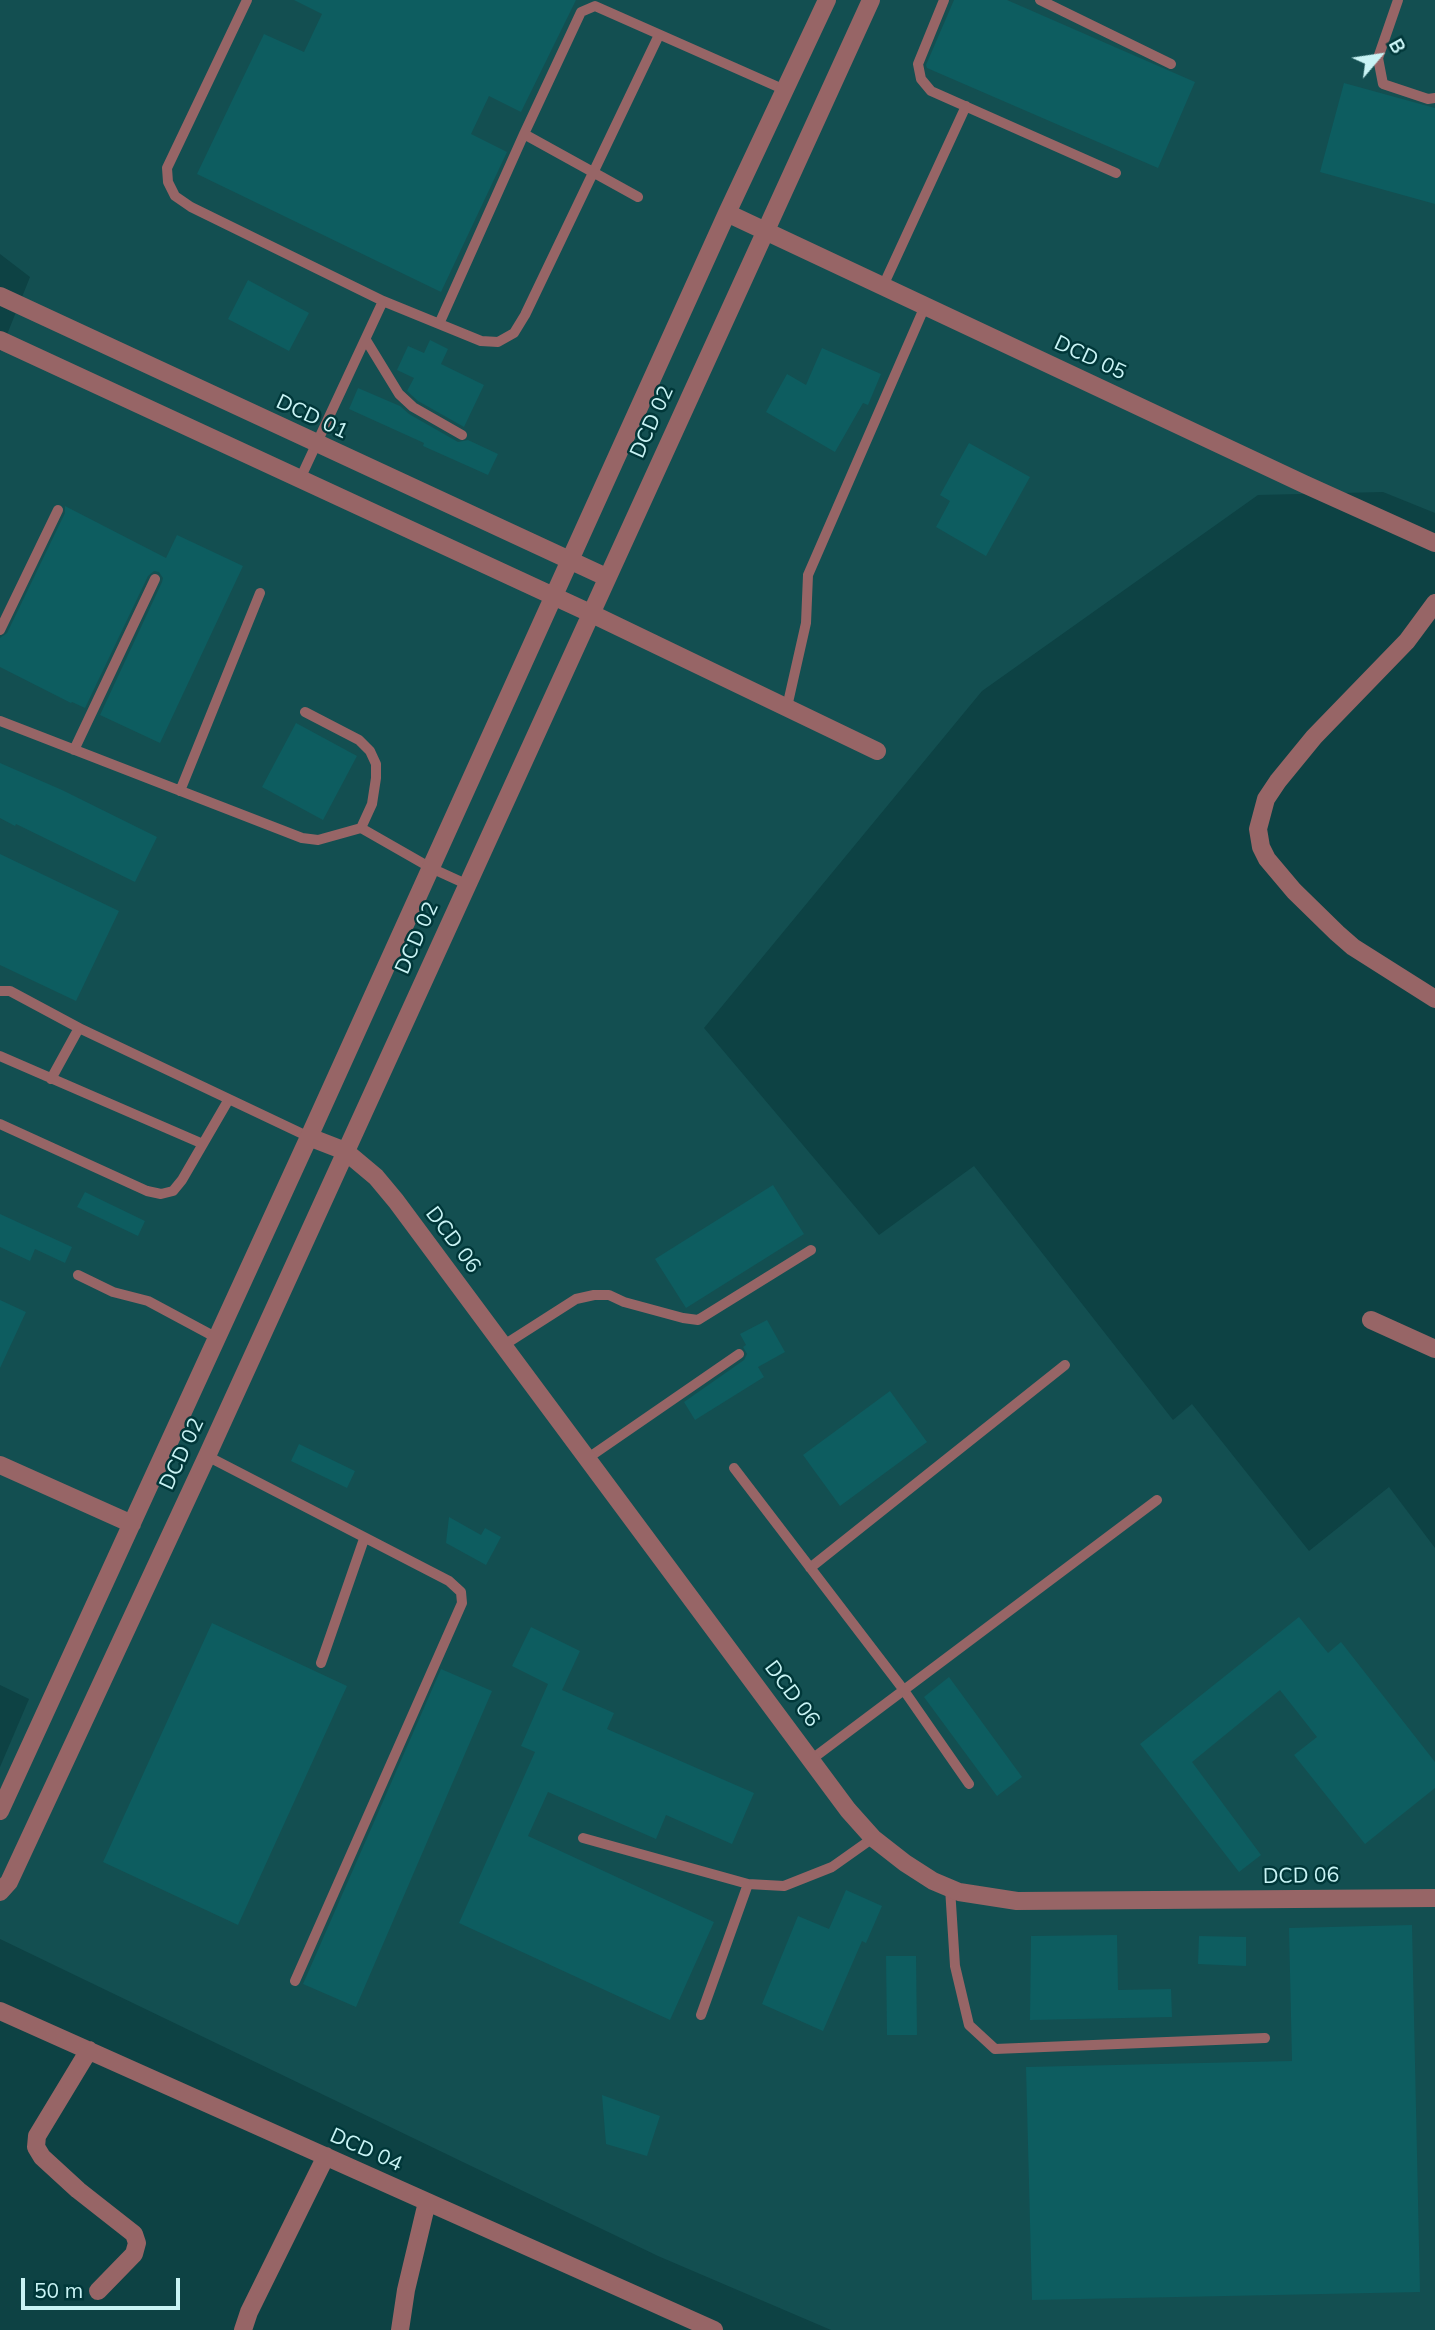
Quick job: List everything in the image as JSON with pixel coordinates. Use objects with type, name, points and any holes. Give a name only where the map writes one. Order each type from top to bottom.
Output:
[{"type":"street","name":"DCD 02","points":[[0,1811],[309,1137],[727,213],[827,0]]},
{"type":"street","name":"DCD 02","points":[[0,1892],[9,1882],[206,1456],[871,0]]},
{"type":"street","name":"DCD 05","points":[[727,213],[1435,543]]},
{"type":"street","name":"DCD 01","points":[[0,296],[606,577]]},
{"type":"street","points":[[0,340],[590,613],[877,751]]},
{"type":"street","points":[[1435,603],[1407,641],[1314,737],[1278,781],[1266,799],[1258,829],[1261,848],[1267,859],[1294,891],[1337,933],[1353,947],[1435,999]]},
{"type":"street","name":"DCD 06","points":[[309,1137],[345,1151],[376,1177],[396,1201],[848,1810],[873,1838],[905,1863],[933,1881],[959,1892],[1017,1901],[1435,1898]]},
{"type":"street","points":[[1371,1320],[1435,1349]]},
{"type":"street","points":[[0,1465],[132,1524]]},
{"type":"street","name":"DCD 04","points":[[0,2011],[714,2330]]},
{"type":"street","points":[[89,2050],[37,2136],[36,2147],[42,2157],[78,2190],[134,2234],[137,2243],[134,2254],[99,2291]]},
{"type":"street","points":[[243,2330],[249,2312],[326,2157]]},
{"type":"street","points":[[400,2330],[426,2202]]},
{"type":"lane","points":[[247,0],[167,168],[168,182],[176,196],[191,206],[383,301],[481,341],[498,342],[514,333],[525,315],[659,35]]},
{"type":"lane","points":[[944,0],[918,64],[921,79],[931,90],[1116,173]]},
{"type":"lane","points":[[1040,0],[1171,64]]},
{"type":"lane","points":[[1398,0],[1378,58],[1383,84],[1428,99],[1435,98]]},
{"type":"lane","points":[[439,324],[581,12],[595,6],[785,90]]},
{"type":"lane","points":[[883,286],[966,106]]},
{"type":"lane","points":[[524,134],[638,197]]},
{"type":"lane","points":[[300,479],[383,301]]},
{"type":"lane","points":[[787,708],[806,623],[808,575],[925,306]]},
{"type":"lane","points":[[366,340],[399,394],[413,407],[462,435]]},
{"type":"lane","points":[[0,630],[58,510]]},
{"type":"lane","points":[[75,750],[155,579]]},
{"type":"lane","points":[[180,790],[260,593]]},
{"type":"lane","points":[[304,712],[359,740],[370,751],[376,764],[376,778],[372,804],[361,828]]},
{"type":"lane","points":[[0,721],[302,838],[318,840],[361,828],[431,868],[466,884]]},
{"type":"lane","points":[[0,991],[10,991],[79,1028],[309,1137]]},
{"type":"lane","points":[[51,1079],[79,1028]]},
{"type":"lane","points":[[0,1055],[203,1144]]},
{"type":"lane","points":[[0,1124],[147,1191],[161,1194],[173,1191],[229,1100]]},
{"type":"lane","points":[[503,1345],[576,1299],[594,1294],[698,1320],[811,1250]]},
{"type":"lane","points":[[78,1275],[113,1292],[148,1301],[217,1338]]},
{"type":"lane","points":[[588,1458],[739,1354]]},
{"type":"lane","points":[[810,1567],[1065,1365]]},
{"type":"lane","points":[[206,1456],[449,1581],[460,1592],[462,1603],[295,1981]]},
{"type":"lane","points":[[734,1468],[903,1689],[969,1784]]},
{"type":"lane","points":[[812,1759],[1157,1500]]},
{"type":"lane","points":[[321,1663],[364,1539]]},
{"type":"lane","points":[[583,1838],[748,1884],[785,1886],[832,1867],[873,1838]]},
{"type":"lane","points":[[701,2015],[748,1884]]},
{"type":"lane","points":[[950,1888],[955,1966],[969,2025],[995,2049],[1265,2038]]},
{"type":"shaded area","points":[[0,0],[1435,0],[1435,513],[1383,492],[1258,495],[982,691],[704,1028],[879,1235],[974,1166],[1173,1420],[1192,1404],[1309,1551],[1389,1487],[1435,1548],[1435,2330],[831,2330],[658,2256],[0,1939],[0,1767],[29,1699],[0,1685],[0,352],[30,277],[0,254]]},
{"type":"building","points":[[294,0],[576,0],[521,112],[489,96],[471,134],[507,152],[441,292],[197,174],[264,34],[304,52],[322,14]]},
{"type":"building","points":[[954,0],[1007,0],[1195,82],[1158,168],[927,68]]},
{"type":"building","points":[[1344,83],[1435,108],[1435,204],[1320,172]]},
{"type":"building","points":[[248,280],[309,313],[289,351],[228,319]]},
{"type":"building","points":[[430,340],[448,349],[441,364],[484,385],[464,427],[418,401],[407,391],[414,378],[397,370],[408,346],[424,353]]},
{"type":"building","points":[[822,348],[881,374],[868,405],[863,403],[835,452],[766,412],[787,374],[806,385]]},
{"type":"building","points":[[358,388],[400,406],[458,442],[468,440],[498,454],[488,475],[349,409]]},
{"type":"building","points":[[969,443],[1030,477],[986,556],[936,527],[950,501],[940,495]]},
{"type":"building","points":[[65,506],[166,558],[177,535],[243,566],[160,743],[100,715],[162,582],[163,578],[159,572],[154,571],[148,576],[85,708],[0,667],[0,638],[7,633],[65,513]]},
{"type":"building","points":[[296,723],[357,756],[323,820],[262,787]]},
{"type":"building","points":[[0,763],[157,837],[135,882],[0,818]]},
{"type":"building","points":[[0,854],[119,911],[76,1001],[0,965]]},
{"type":"building","points":[[773,1185],[804,1234],[686,1308],[655,1259]]},
{"type":"building","points":[[85,1192],[145,1221],[138,1236],[77,1207]]},
{"type":"building","points":[[0,1214],[72,1247],[65,1263],[35,1249],[30,1261],[0,1247]]},
{"type":"building","points":[[0,1300],[26,1312],[0,1368]]},
{"type":"building","points":[[767,1320],[785,1352],[758,1367],[764,1377],[695,1420],[684,1402],[744,1360],[747,1354],[743,1347],[746,1345],[740,1334]]},
{"type":"building","points":[[890,1391],[927,1442],[840,1506],[803,1455]]},
{"type":"building","points":[[299,1444],[355,1471],[347,1488],[291,1461]]},
{"type":"building","points":[[449,1517],[481,1535],[485,1528],[501,1537],[486,1565],[446,1543]]},
{"type":"building","points":[[1299,1617],[1328,1653],[1341,1642],[1435,1762],[1435,1788],[1365,1844],[1294,1755],[1317,1737],[1280,1690],[1192,1762],[1261,1855],[1239,1872],[1140,1744]]},
{"type":"building","points":[[212,1623],[347,1686],[238,1925],[103,1862]]},
{"type":"building","points":[[531,1627],[580,1651],[562,1690],[614,1713],[607,1729],[754,1793],[732,1844],[666,1815],[656,1839],[548,1792],[528,1836],[714,1922],[670,2020],[459,1923],[535,1752],[521,1746],[548,1684],[512,1666]]},
{"type":"building","points":[[441,1669],[492,1691],[356,2007],[303,1984]]},
{"type":"building","points":[[949,1677],[1022,1777],[997,1796],[924,1697]]},
{"type":"building","points":[[846,1890],[882,1906],[866,1943],[862,1941],[823,2031],[762,2004],[798,1916],[829,1929]]},
{"type":"building","points":[[1412,1925],[1420,2292],[1032,2300],[1026,2067],[1292,2061],[1289,1928]]},
{"type":"building","points":[[1117,1935],[1118,1990],[1171,1989],[1172,2017],[1030,2020],[1031,1936]]},
{"type":"building","points":[[1199,1936],[1246,1937],[1246,1966],[1198,1964]]},
{"type":"building","points":[[886,1956],[916,1956],[917,2035],[887,2035]]},
{"type":"building","points":[[602,2095],[660,2116],[647,2156],[606,2144]]}]
